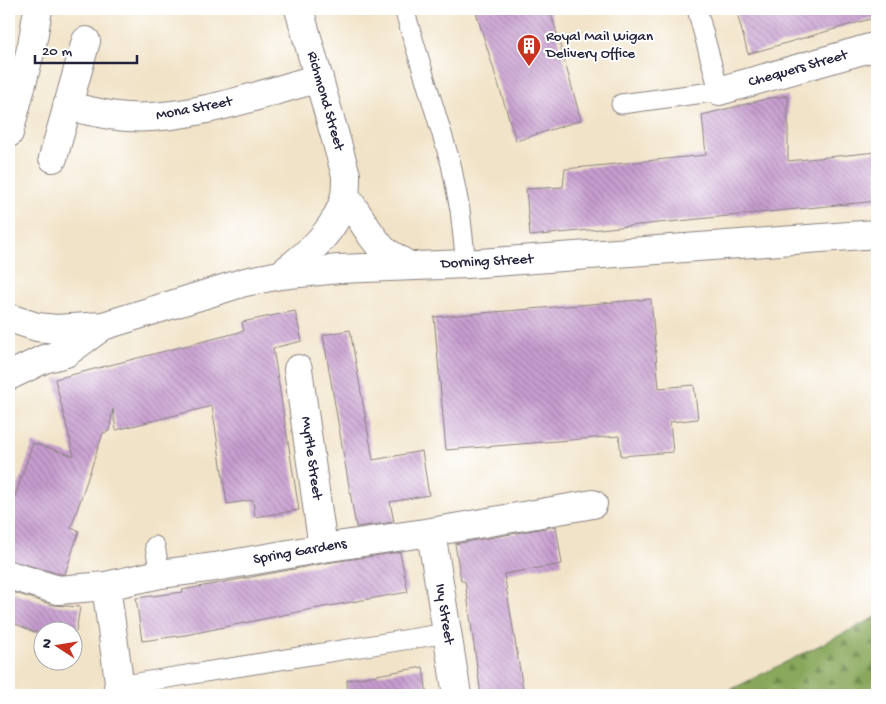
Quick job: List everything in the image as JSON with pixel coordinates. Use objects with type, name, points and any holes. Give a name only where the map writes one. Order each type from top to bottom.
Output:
[{"type":"street","points":[[9,133],[32,45],[38,9]]},
{"type":"street","name":"Richmond Street","points":[[280,274],[306,255],[322,239],[338,214],[345,195],[346,175],[299,9]]},
{"type":"street","points":[[53,158],[86,41]]},
{"type":"street","name":"Chequers Street","points":[[720,91],[877,46]]},
{"type":"street","name":"Mona Street","points":[[67,106],[108,115],[161,117],[206,109],[319,78]]},
{"type":"street","points":[[345,195],[383,250],[409,266]]},
{"type":"street","name":"Dorning Street","points":[[9,318],[37,327],[56,329],[103,326],[245,282],[280,274],[339,269],[466,264],[877,234]]},
{"type":"street","name":"Dorning Street","points":[[9,376],[44,359],[66,353],[103,326]]},
{"type":"street","name":"Myrtle Street","points":[[298,369],[323,548]]},
{"type":"street","name":"Spring Gardens","points":[[9,575],[58,590],[106,586],[160,574],[215,567],[431,532],[592,504]]},
{"type":"street","name":"Ivy Street","points":[[431,532],[457,695]]},
{"type":"street","points":[[106,586],[119,681],[118,690]]},
{"type":"lane","points":[[404,9],[450,164],[460,210],[466,264]]},
{"type":"lane","points":[[621,104],[720,91],[696,9]]},
{"type":"lane","points":[[155,546],[160,574]]},
{"type":"lane","points":[[118,690],[447,632]]},
{"type":"green space","points":[[876,617],[877,695],[720,695]]},
{"type":"building","name":"Royal Mail Wigan Delivery Office","points":[[475,9],[550,9],[581,120],[516,141]]},
{"type":"building","points":[[736,9],[877,9],[877,17],[748,54]]},
{"type":"building","points":[[788,96],[788,161],[877,152],[877,201],[530,236],[526,189],[563,187],[565,169],[706,155],[702,115],[770,98]]},
{"type":"building","points":[[651,299],[659,388],[694,385],[698,419],[670,422],[673,452],[621,456],[619,436],[446,450],[434,317]]},
{"type":"building","points":[[295,311],[302,341],[273,348],[299,510],[255,517],[253,500],[227,504],[212,406],[116,430],[113,409],[109,431],[103,433],[71,528],[79,531],[65,574],[9,560],[9,514],[33,443],[74,456],[55,379],[244,331],[242,322]]},
{"type":"building","points":[[350,330],[373,460],[422,451],[429,495],[390,502],[394,522],[356,527],[323,335]]},
{"type":"building","points":[[556,526],[562,564],[504,574],[524,695],[481,695],[465,581],[461,581],[455,544]]},
{"type":"building","points":[[400,552],[408,592],[307,610],[186,635],[142,641],[136,598],[183,592],[182,590],[326,563]]},
{"type":"building","points":[[9,591],[53,605],[80,607],[78,622],[32,622],[32,631],[9,621]]},
{"type":"building","points":[[423,667],[427,695],[348,695],[347,680]]},
{"type":"place","name":"Royal Mail Wigan Delivery Office","points":[[529,67]]}]
